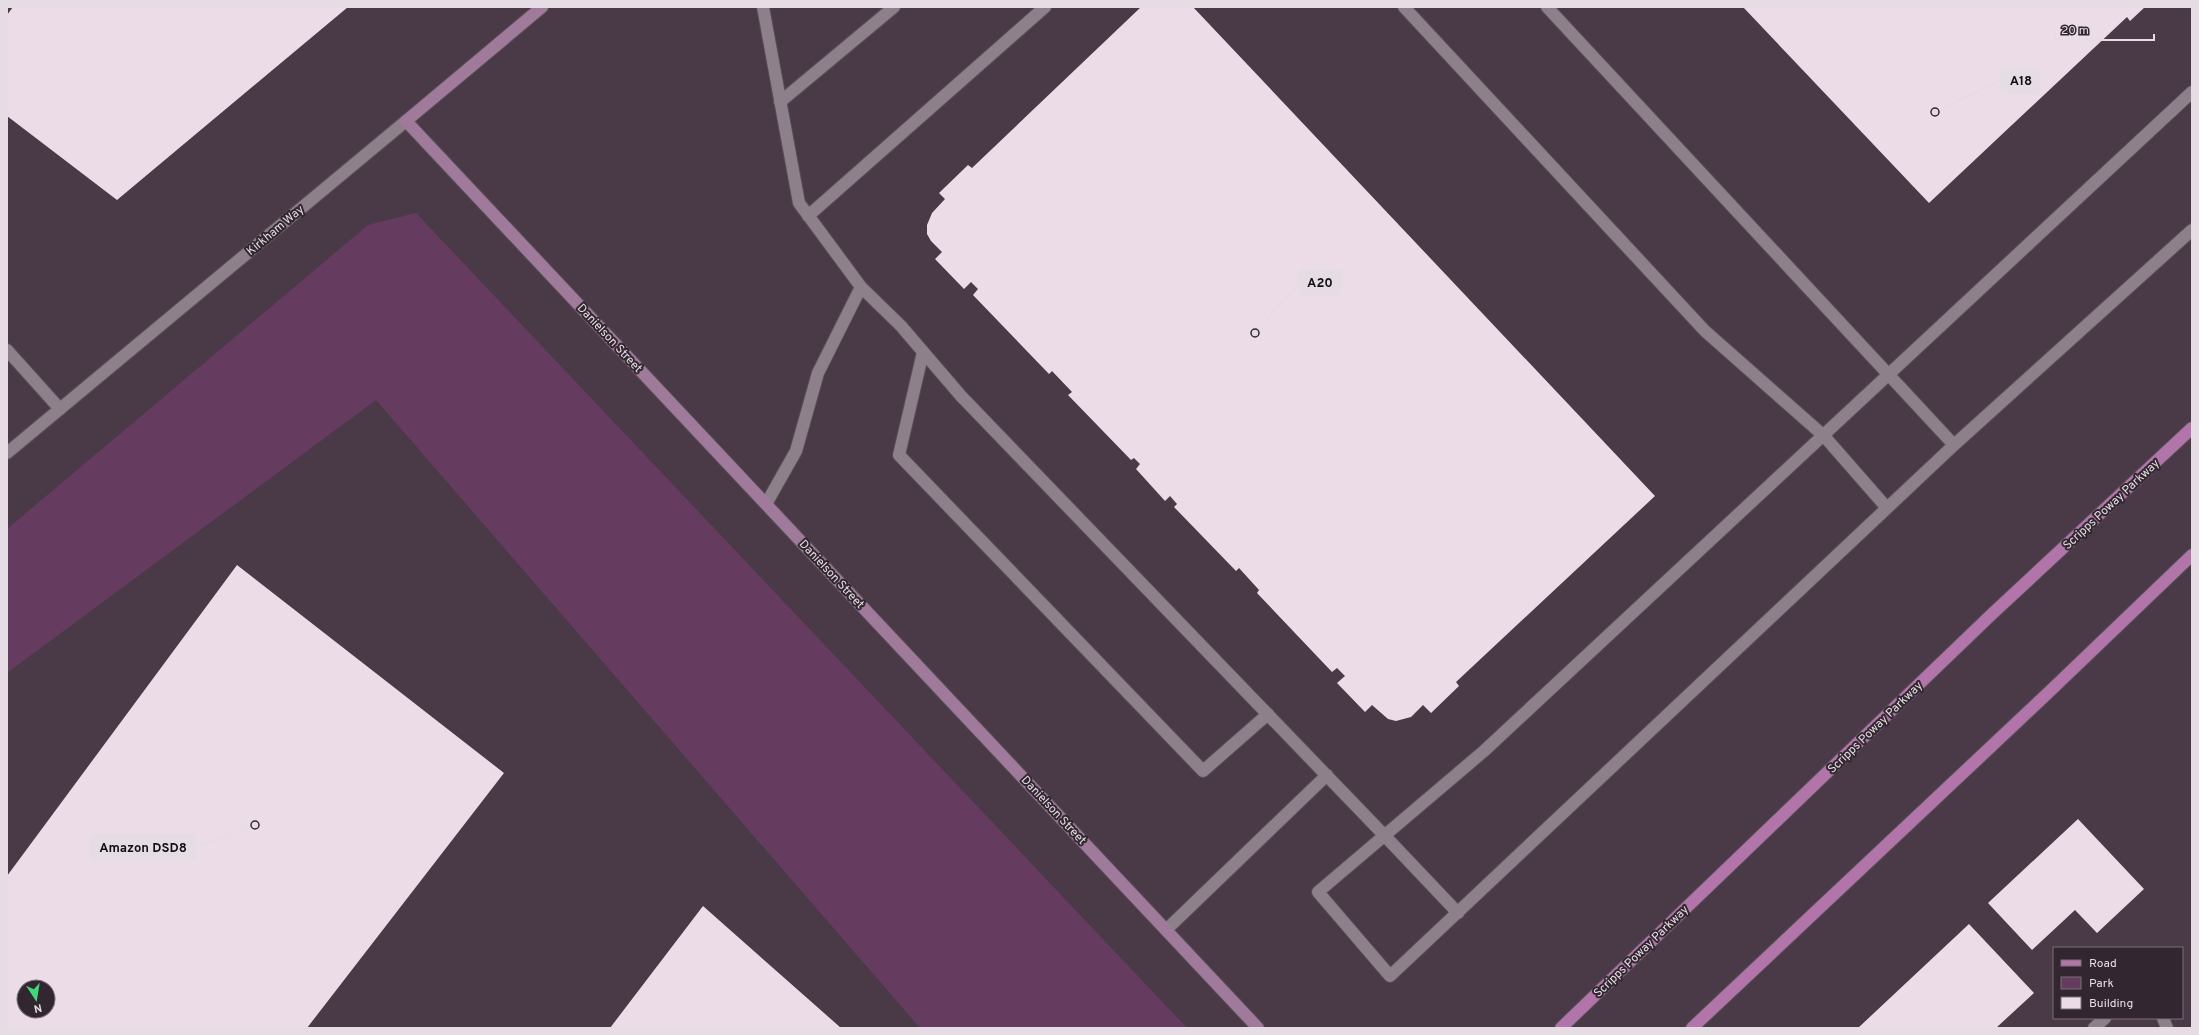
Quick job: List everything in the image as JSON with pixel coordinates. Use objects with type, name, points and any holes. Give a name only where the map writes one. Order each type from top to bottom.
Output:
[{"type":"main road","name":"Kirkham Way","points":[[406,120],[542,7]]},
{"type":"main road","name":"Danielson Street","points":[[406,120],[1258,1028]]},
{"type":"main road","name":"Scripps Poway Parkway","points":[[1561,1028],[1981,626],[2192,428]]},
{"type":"main road","points":[[1692,1028],[2044,698],[2192,555]]},
{"type":"street","points":[[763,7],[799,203],[860,286],[901,326],[961,396],[1458,913]]},
{"type":"street","points":[[780,102],[894,7]]},
{"type":"street","points":[[808,216],[1045,7]]},
{"type":"street","points":[[1404,7],[1705,331],[1824,436],[1887,508]]},
{"type":"street","points":[[1548,7],[1954,445]]},
{"type":"street","points":[[2192,92],[1484,751],[1318,892],[1390,976],[1954,445],[2192,230]]},
{"type":"street","name":"Kirkham Way","points":[[7,453],[406,120]]},
{"type":"street","points":[[766,504],[796,451],[818,373],[860,286]]},
{"type":"street","points":[[7,350],[60,409]]},
{"type":"street","points":[[923,352],[899,455],[1202,771],[1268,714]]},
{"type":"street","points":[[1166,930],[1327,775]]},
{"type":"street","points":[[2094,1028],[2104,1019]]},
{"type":"shaded area","points":[[7,7],[2192,7],[2192,1028],[7,1028]]},
{"type":"green space","points":[[416,213],[1187,1028],[920,1028],[376,400],[7,673],[7,529],[368,225]]},
{"type":"building","points":[[13,7],[348,7],[117,200],[7,116],[7,15]]},
{"type":"building","points":[[1141,7],[1193,7],[1655,496],[1456,682],[1459,686],[1431,713],[1423,705],[1411,717],[1396,721],[1388,719],[1372,705],[1365,712],[1337,683],[1345,676],[1337,668],[1332,672],[1257,593],[1259,590],[1239,568],[1236,571],[1174,507],[1177,504],[1170,496],[1165,501],[1136,469],[1140,464],[1134,458],[1131,460],[1068,395],[1072,392],[1052,371],[1049,374],[973,295],[978,289],[971,282],[964,289],[935,259],[942,252],[931,241],[927,234],[927,225],[932,213],[945,199],[939,193],[968,165],[972,168]]},
{"type":"building","points":[[1743,7],[2145,7],[2130,21],[2127,17],[1929,203]]},
{"type":"building","points":[[237,565],[504,773],[307,1028],[7,1028],[7,876]]},
{"type":"building","points":[[2078,819],[2144,889],[2097,933],[2075,910],[2032,950],[1988,903]]},
{"type":"building","points":[[703,906],[841,1028],[610,1028]]},
{"type":"building","points":[[1969,924],[2034,993],[1996,1028],[1858,1028]]},
{"type":"place","name":"A18","points":[[1935,112]]},
{"type":"place","name":"A20","points":[[1255,333]]},
{"type":"place","name":"Amazon DSD8","points":[[255,825]]}]
